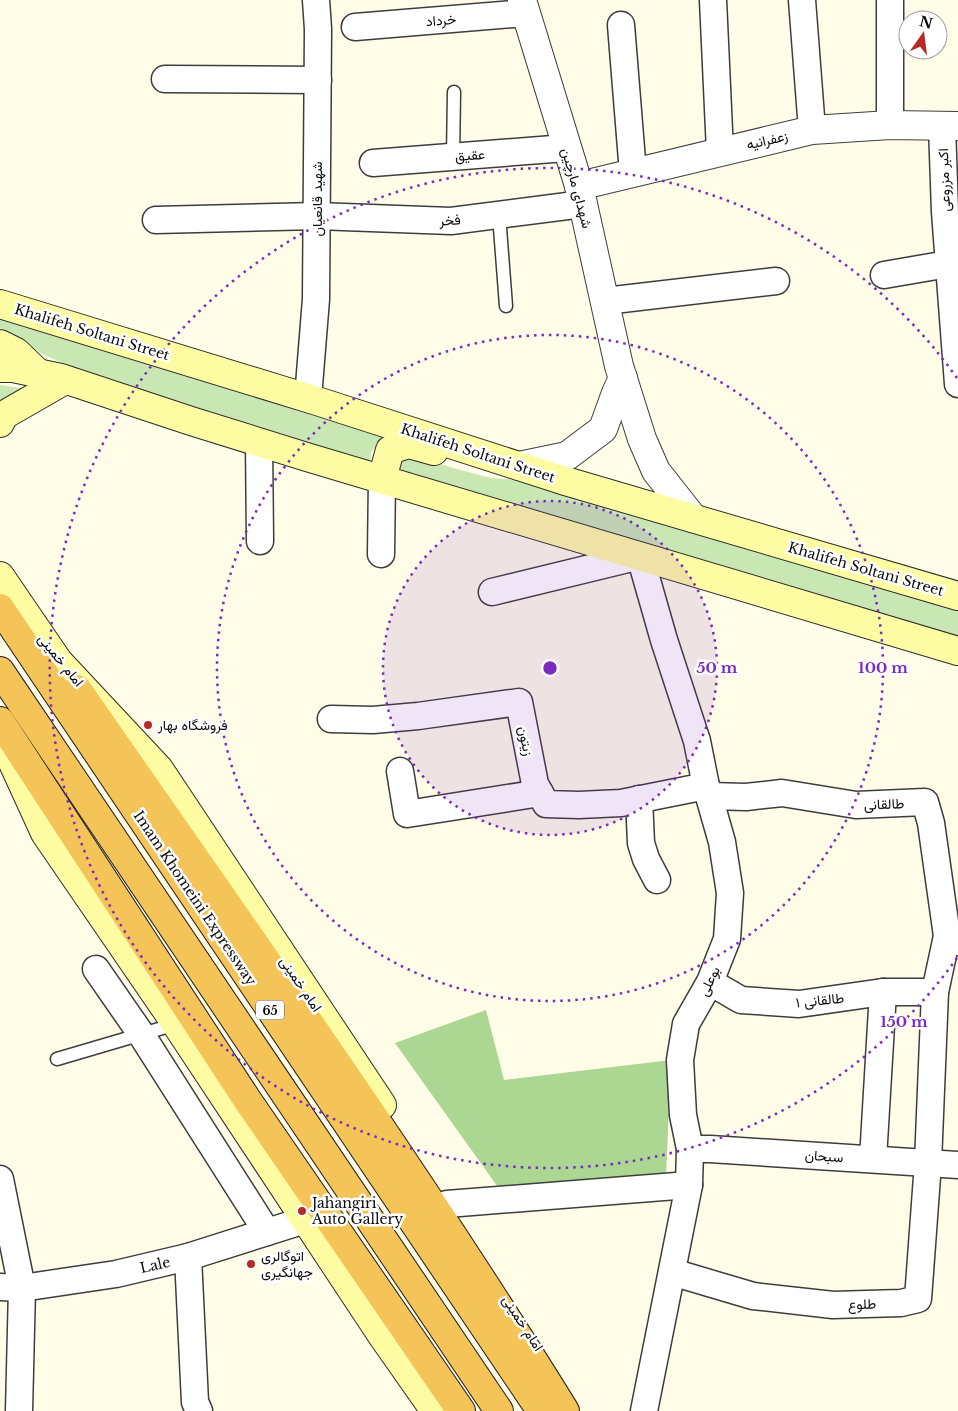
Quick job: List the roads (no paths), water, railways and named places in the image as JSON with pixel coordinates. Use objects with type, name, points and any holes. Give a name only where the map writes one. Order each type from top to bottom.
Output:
[{"type":"highway","name":"Imam Khomeini Expressway","points":[[0,608],[541,1411]]},
{"type":"highway","points":[[58,661],[333,1057],[520,1338],[565,1411]]},
{"type":"highway","name":"65","points":[[0,671],[500,1411]]},
{"type":"highway","points":[[0,721],[248,1101],[461,1411]]},
{"type":"main road","name":"Khalifeh Soltani Street","points":[[0,304],[308,398],[519,466],[958,596]]},
{"type":"main road","points":[[0,344],[16,352],[38,373]]},
{"type":"main road","points":[[0,368],[13,368],[65,380],[382,480],[958,652]]},
{"type":"main road","points":[[0,423],[4,416],[65,380]]},
{"type":"main road","points":[[382,480],[390,450],[409,444],[451,457],[519,466]]},
{"type":"main road","name":"امام خمینی","points":[[0,576],[58,661],[159,769],[447,1204],[580,1411]]},
{"type":"main road","points":[[0,735],[46,833],[176,1024],[383,1337],[436,1411]]},
{"type":"street","name":"شهید قانعیان","points":[[308,398],[316,299],[318,29],[316,0]]},
{"type":"street","points":[[713,0],[720,152]]},
{"type":"street","points":[[802,0],[812,130]]},
{"type":"street","points":[[890,0],[890,125]]},
{"type":"street","name":"خرداد","points":[[355,26],[524,6]]},
{"type":"street","name":"شهدای مارچین","points":[[524,6],[581,195],[623,378],[642,439],[656,471],[693,518]]},
{"type":"street","points":[[621,25],[633,173]]},
{"type":"street","points":[[165,79],[318,80]]},
{"type":"street","name":"زعفرانیه","points":[[581,195],[633,173],[812,130],[890,125],[950,126]]},
{"type":"street","name":"اکبر مزروعی","points":[[950,126],[945,212],[948,264],[954,294],[958,384]]},
{"type":"street","name":"عقیق","points":[[374,163],[566,148]]},
{"type":"street","name":"فخر","points":[[156,220],[317,216],[451,222],[499,215],[581,195]]},
{"type":"street","points":[[884,275],[948,264]]},
{"type":"street","points":[[605,301],[776,281]]},
{"type":"street","points":[[519,466],[567,456],[603,429],[623,378]]},
{"type":"street","points":[[258,442],[260,541]]},
{"type":"street","points":[[381,554],[382,480]]},
{"type":"street","points":[[492,592],[640,556]]},
{"type":"street","name":"بوعلی","points":[[640,556],[664,640],[697,741],[722,842],[730,893],[727,939],[710,982],[686,1024],[680,1060],[683,1116],[690,1149],[689,1184],[644,1411]]},
{"type":"street","name":"زیتون","points":[[331,720],[391,719],[519,702],[535,784],[540,793]]},
{"type":"street","points":[[400,771],[407,814],[540,793],[546,804],[579,805],[613,803],[708,791]]},
{"type":"street","name":"طالقانی","points":[[708,791],[746,798],[782,793],[856,805],[925,802],[932,823],[952,939],[935,992],[928,1163]]},
{"type":"street","points":[[639,799],[641,842],[646,859],[657,880]]},
{"type":"street","points":[[96,969],[141,1034],[267,1232]]},
{"type":"street","name":"طالقانی ۱","points":[[710,982],[741,1000],[799,1004],[883,992],[935,992]]},
{"type":"street","points":[[873,1160],[883,992]]},
{"type":"street","name":"سبحان","points":[[690,1149],[958,1165]]},
{"type":"street","name":"طلوع","points":[[672,1272],[753,1296],[833,1305],[901,1302],[918,1299],[928,1163]]},
{"type":"street","points":[[0,1179],[11,1287],[19,1411]]},
{"type":"street","points":[[447,1204],[689,1184]]},
{"type":"street","name":"Lale","points":[[11,1287],[116,1274],[188,1257],[305,1220]]},
{"type":"street","points":[[188,1257],[195,1402],[199,1411]]},
{"type":"lane","points":[[453,156],[454,92]]},
{"type":"lane","points":[[499,215],[506,306]]},
{"type":"lane","points":[[57,1058],[176,1024]]},
{"type":"place","name":"فروشگاه بهار","points":[[148,725]]},
{"type":"place","name":"Jahangiri Auto Gallery","points":[[302,1211]]},
{"type":"place","name":"اتوگالری جهانگیری","points":[[251,1264]]}]
